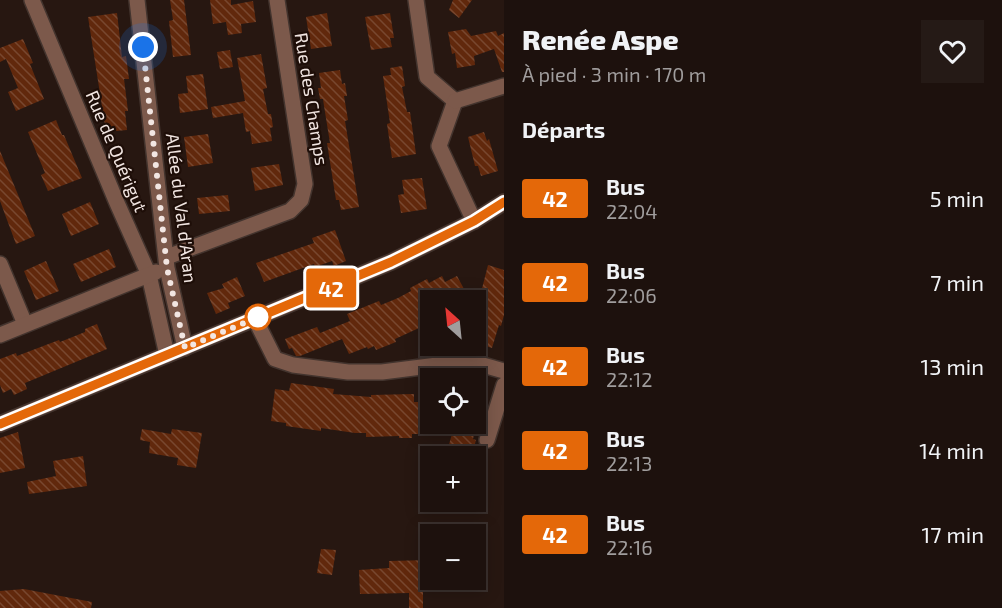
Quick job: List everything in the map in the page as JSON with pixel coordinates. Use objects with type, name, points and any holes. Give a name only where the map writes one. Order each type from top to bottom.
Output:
[{"type":"street","name":"Rue de Quérigut","points":[[32,0],[149,275],[167,355]]},
{"type":"street","name":"Allée du Val d'Aran","points":[[137,0],[167,262],[185,348]]},
{"type":"street","name":"Rue des Champs","points":[[0,335],[149,275],[167,262],[290,211],[301,200],[305,184],[277,0]]},
{"type":"street","points":[[416,0],[427,77],[455,101]]},
{"type":"street","points":[[455,101],[504,86]]},
{"type":"street","points":[[455,101],[440,146],[474,221]]},
{"type":"street","points":[[0,424],[391,262],[474,221],[504,202]]},
{"type":"street","points":[[0,264],[25,324]]},
{"type":"street","points":[[255,319],[275,359],[293,365],[339,371],[382,372],[472,362],[504,371]]},
{"type":"street","points":[[487,440],[504,385]]},
{"type":"building","points":[[170,0],[184,0],[191,55],[173,57],[169,21],[173,20]]},
{"type":"building","points":[[210,0],[231,0],[231,5],[253,1],[256,22],[241,24],[242,33],[228,35],[226,22],[213,24]]},
{"type":"building","points":[[453,0],[472,0],[459,18],[449,10]]},
{"type":"building","points":[[117,13],[122,57],[126,56],[129,79],[124,79],[128,111],[125,111],[127,130],[106,132],[88,17]]},
{"type":"building","points":[[327,13],[332,46],[311,49],[306,17]]},
{"type":"building","points":[[390,13],[394,38],[390,38],[392,47],[371,50],[365,17]]},
{"type":"building","points":[[466,29],[471,36],[496,31],[498,36],[504,33],[504,72],[502,72],[494,49],[474,56],[475,65],[457,68],[448,32]]},
{"type":"building","points":[[23,39],[44,99],[16,111],[8,92],[18,88],[6,59],[0,62],[0,48]]},
{"type":"building","points":[[230,50],[233,67],[220,69],[217,52]]},
{"type":"building","points":[[261,54],[267,88],[263,89],[273,127],[270,128],[272,141],[252,144],[250,131],[246,132],[243,113],[213,118],[211,107],[245,101],[237,58]]},
{"type":"building","points":[[402,66],[405,86],[402,87],[407,112],[410,112],[416,154],[392,158],[387,124],[390,123],[383,76],[391,75],[390,68]]},
{"type":"building","points":[[340,70],[347,96],[344,96],[348,120],[345,121],[359,207],[341,210],[339,200],[336,200],[323,99],[320,99],[318,88],[321,88],[319,73]]},
{"type":"building","points":[[203,74],[208,109],[180,113],[178,94],[188,93],[186,76]]},
{"type":"building","points":[[56,120],[82,178],[48,191],[41,175],[45,173],[28,132]]},
{"type":"building","points":[[484,132],[487,141],[489,139],[498,171],[481,176],[478,166],[475,166],[468,137]]},
{"type":"building","points":[[208,134],[213,163],[188,167],[184,137]]},
{"type":"building","points":[[0,151],[35,236],[16,244],[0,201]]},
{"type":"building","points":[[279,164],[283,185],[255,191],[251,168]]},
{"type":"building","points":[[422,178],[427,209],[401,213],[398,195],[404,194],[402,180]]},
{"type":"building","points":[[228,195],[230,211],[199,214],[197,198]]},
{"type":"building","points":[[90,202],[99,224],[71,236],[62,214]]},
{"type":"building","points":[[335,230],[346,261],[334,266],[332,261],[315,267],[314,264],[264,282],[256,263],[314,243],[312,238]]},
{"type":"building","points":[[109,249],[116,267],[81,282],[73,264]]},
{"type":"building","points":[[46,261],[59,291],[36,300],[24,271]]},
{"type":"building","points":[[488,265],[504,270],[504,315],[492,348],[486,346],[486,290],[482,290]]},
{"type":"building","points":[[442,276],[445,282],[457,276],[465,290],[420,290],[420,328],[395,339],[396,342],[376,350],[374,346],[368,349],[367,347],[349,354],[342,339],[300,356],[296,356],[292,348],[289,349],[285,339],[317,327],[320,333],[350,321],[347,314],[379,301],[381,305],[398,298],[427,279],[429,283]]},
{"type":"building","points":[[237,277],[245,296],[228,303],[230,308],[216,314],[207,293],[224,288],[222,284]]},
{"type":"building","points":[[97,324],[107,349],[25,383],[27,389],[14,395],[11,389],[3,393],[0,385],[0,359],[16,353],[17,356],[59,340],[60,342],[85,332],[85,329]]},
{"type":"building","points":[[291,383],[334,389],[333,394],[371,397],[371,395],[414,394],[414,402],[420,402],[420,434],[412,434],[412,438],[366,437],[366,433],[321,428],[321,431],[286,426],[286,423],[271,421],[275,389],[289,391]]},
{"type":"building","points":[[142,429],[171,434],[172,429],[202,433],[196,468],[177,465],[178,458],[149,453],[150,442],[140,440]]},
{"type":"building","points":[[18,432],[25,468],[0,473],[0,438]]},
{"type":"building","points":[[452,434],[474,434],[474,446],[449,446]]},
{"type":"building","points":[[83,456],[87,486],[29,494],[27,482],[56,476],[53,461]]},
{"type":"building","points":[[321,549],[336,550],[332,575],[317,573]]},
{"type":"building","points":[[420,560],[420,590],[452,590],[452,592],[423,592],[423,608],[409,608],[409,593],[360,594],[359,570],[389,568],[389,561]]},
{"type":"building","points":[[24,589],[92,602],[91,608],[0,608],[0,591]]},
{"type":"bus line","name":"42","points":[[0,424],[391,262],[474,221],[504,202]]},
{"type":"route","points":[[143,47],[167,268],[185,348],[258,317]]}]
